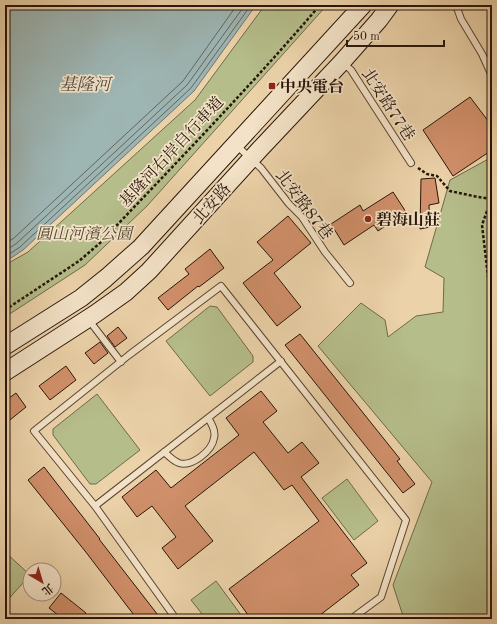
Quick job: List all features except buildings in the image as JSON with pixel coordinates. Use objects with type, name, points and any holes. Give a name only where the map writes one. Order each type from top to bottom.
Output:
[{"type":"main road","name":"北安路","points":[[5,346],[81,298],[147,242],[363,5]]},
{"type":"main road","name":"北安路","points":[[5,372],[88,319],[126,292],[149,271],[342,62],[379,20],[390,5]]},
{"type":"lane","points":[[456,5],[461,19],[482,54],[492,76]]},
{"type":"lane","name":"北安路77巷","points":[[342,62],[351,70],[412,163]]},
{"type":"lane","name":"北安路87巷","points":[[235,144],[261,168],[289,204],[302,217],[325,252],[350,283]]},
{"type":"lane","points":[[176,619],[95,506],[34,431],[121,362],[221,286],[406,520],[381,597],[351,619]]},
{"type":"lane","points":[[88,319],[121,362]]},
{"type":"lane","points":[[95,506],[281,361]]},
{"type":"lane","points":[[164,452],[174,460],[183,464],[192,462],[201,456],[207,451],[214,439],[214,429],[208,418]]},
{"type":"path","name":"基隆河右岸自行車道","points":[[5,310],[79,262],[100,243],[292,38],[320,5]]},
{"type":"path","points":[[412,163],[427,174],[437,176],[450,191],[492,199]]},
{"type":"path","points":[[492,211],[487,211],[482,225],[492,311]]},
{"type":"green space","name":"圓山河濱公園","points":[[265,5],[327,5],[147,206],[85,265],[5,317],[5,265],[28,252],[195,100]]},
{"type":"green space","points":[[492,157],[492,619],[404,619],[393,585],[432,482],[318,346],[361,303],[385,320],[388,337],[416,316],[443,312],[444,278],[425,267],[450,180]]},
{"type":"green space","points":[[210,306],[217,307],[253,356],[253,362],[210,396],[166,341]]},
{"type":"green space","points":[[97,394],[140,450],[96,484],[90,484],[53,435],[53,429]]},
{"type":"green space","points":[[347,479],[378,521],[354,540],[322,498]]},
{"type":"green space","points":[[5,552],[22,568],[22,584],[5,603]]},
{"type":"green space","points":[[216,581],[244,619],[206,619],[191,600]]},
{"type":"water","name":"基隆河","points":[[5,5],[256,5],[194,91],[23,250],[5,262]]},
{"type":"place","name":"中央電台","points":[[272,86]]},
{"type":"place","name":"碧海山莊","points":[[368,219]]}]
